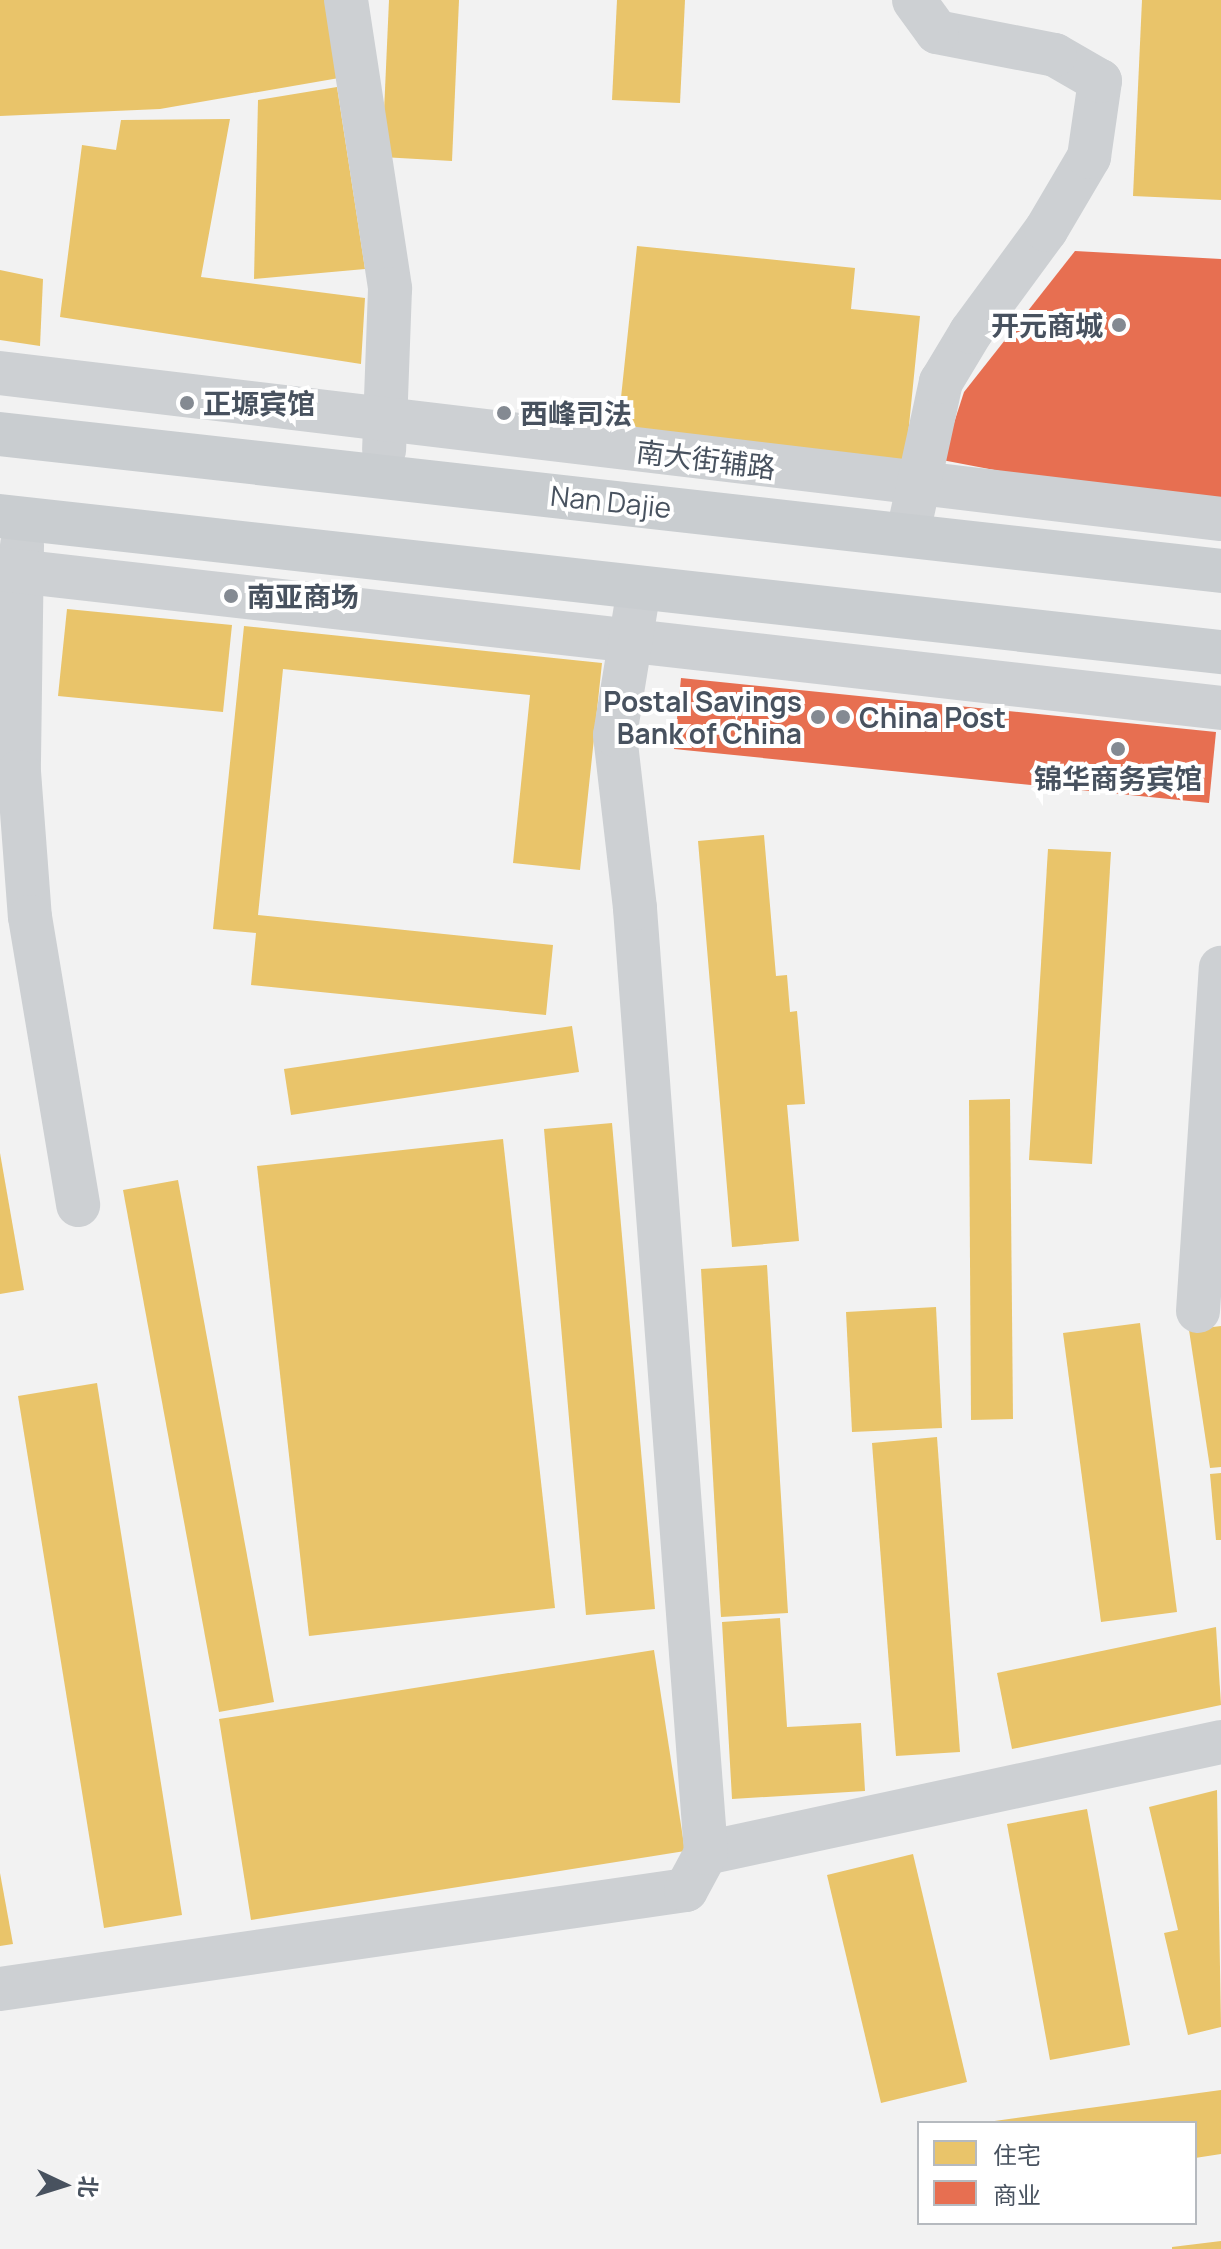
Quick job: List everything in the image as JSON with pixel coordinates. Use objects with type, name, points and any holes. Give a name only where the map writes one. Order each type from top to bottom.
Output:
[{"type":"main road","name":"Nan Dajie","points":[[0,434],[908,533],[1221,571]]},
{"type":"main road","points":[[12,517],[1221,652]]},
{"type":"street","points":[[346,0],[390,289],[381,476]]},
{"type":"street","points":[[908,533],[941,382],[971,332],[1046,230],[1089,157],[1100,81],[1055,55],[937,32],[914,0]]},
{"type":"street","name":"南大街辅路","points":[[0,373],[386,422],[1221,519]]},
{"type":"street","points":[[12,517],[9,570],[30,917],[78,1205]]},
{"type":"street","points":[[9,570],[1221,708]]},
{"type":"street","points":[[0,1989],[686,1890],[706,1853],[635,908],[615,735],[639,588]]},
{"type":"street","points":[[1198,1311],[1221,968]]},
{"type":"street","points":[[706,1853],[1221,1742]]},
{"type":"building: 住宅","points":[[0,0],[330,0],[339,78],[160,109],[0,116]]},
{"type":"building: 住宅","points":[[389,0],[459,0],[452,161],[382,157]]},
{"type":"building: 住宅","points":[[617,0],[685,0],[680,103],[612,100]]},
{"type":"building: 住宅","points":[[1142,0],[1221,0],[1221,200],[1133,196]]},
{"type":"building: 住宅","points":[[337,87],[365,269],[254,279],[258,100]]},
{"type":"building: 住宅","points":[[230,119],[201,277],[365,298],[361,364],[60,317],[82,145],[116,150],[121,120]]},
{"type":"building: 住宅","points":[[637,246],[855,268],[851,309],[920,316],[904,475],[616,445]]},
{"type":"building: 住宅","points":[[0,270],[43,279],[40,346],[0,340]]},
{"type":"building: 住宅","points":[[67,609],[232,625],[223,712],[58,696]]},
{"type":"building: 住宅","points":[[244,626],[602,663],[580,870],[513,863],[530,695],[283,669],[258,915],[553,945],[546,1015],[251,985],[256,933],[213,929]]},
{"type":"building: 住宅","points":[[764,835],[776,976],[787,975],[790,1012],[797,1011],[805,1104],[787,1105],[799,1241],[732,1247],[698,841]]},
{"type":"building: 住宅","points":[[1048,849],[1111,852],[1092,1164],[1029,1160]]},
{"type":"building: 住宅","points":[[572,1026],[579,1072],[291,1115],[284,1069]]},
{"type":"building: 住宅","points":[[1010,1099],[1013,1419],[971,1420],[969,1100]]},
{"type":"building: 住宅","points":[[612,1123],[655,1609],[586,1615],[544,1129]]},
{"type":"building: 住宅","points":[[503,1139],[555,1608],[309,1636],[257,1166]]},
{"type":"building: 住宅","points":[[0,1153],[24,1290],[0,1294]]},
{"type":"building: 住宅","points":[[178,1180],[274,1702],[219,1712],[123,1190]]},
{"type":"building: 住宅","points":[[767,1265],[788,1613],[721,1617],[701,1269]]},
{"type":"building: 住宅","points":[[936,1307],[942,1428],[852,1432],[846,1312]]},
{"type":"building: 住宅","points":[[1140,1323],[1177,1612],[1101,1622],[1063,1333]]},
{"type":"building: 住宅","points":[[1221,1326],[1221,1467],[1210,1468],[1189,1330]]},
{"type":"building: 住宅","points":[[97,1383],[182,1915],[104,1928],[18,1396]]},
{"type":"building: 住宅","points":[[937,1437],[960,1752],[896,1756],[872,1443]]},
{"type":"building: 住宅","points":[[1221,1473],[1221,1540],[1216,1540],[1210,1474]]},
{"type":"building: 住宅","points":[[780,1618],[787,1727],[861,1723],[865,1791],[732,1799],[722,1622]]},
{"type":"building: 住宅","points":[[1216,1627],[1221,1705],[1012,1749],[997,1673]]},
{"type":"building: 住宅","points":[[654,1650],[685,1851],[251,1920],[219,1719]]},
{"type":"building: 住宅","points":[[1217,1790],[1221,2027],[1188,2035],[1164,1933],[1178,1930],[1149,1807]]},
{"type":"building: 住宅","points":[[1087,1809],[1130,2045],[1050,2060],[1007,1824]]},
{"type":"building: 住宅","points":[[913,1854],[967,2082],[881,2103],[827,1875]]},
{"type":"building: 住宅","points":[[0,1873],[13,1944],[0,1946]]},
{"type":"building: 住宅","points":[[1221,2090],[1221,2154],[1197,2158],[1197,2121],[995,2121]]},
{"type":"building: 住宅","points":[[1221,2241],[1221,2249],[1172,2249],[1172,2247]]},
{"type":"building: 商业","name":"开元商城","points":[[1075,251],[1221,259],[1221,513],[942,460],[964,392]]},
{"type":"building: 商业","points":[[681,678],[1216,732],[1209,803],[674,749]]},
{"type":"place","name":"开元商城","points":[[1119,325]]},
{"type":"place","name":"正塬宾馆","points":[[187,403]]},
{"type":"place","name":"西峰司法","points":[[504,413]]},
{"type":"place","name":"南亚商场","points":[[231,596]]},
{"type":"place","name":"Postal Savings Bank of China","points":[[818,717]]},
{"type":"place","name":"China Post","points":[[843,717]]},
{"type":"place","name":"锦华商务宾馆","points":[[1118,749]]}]
